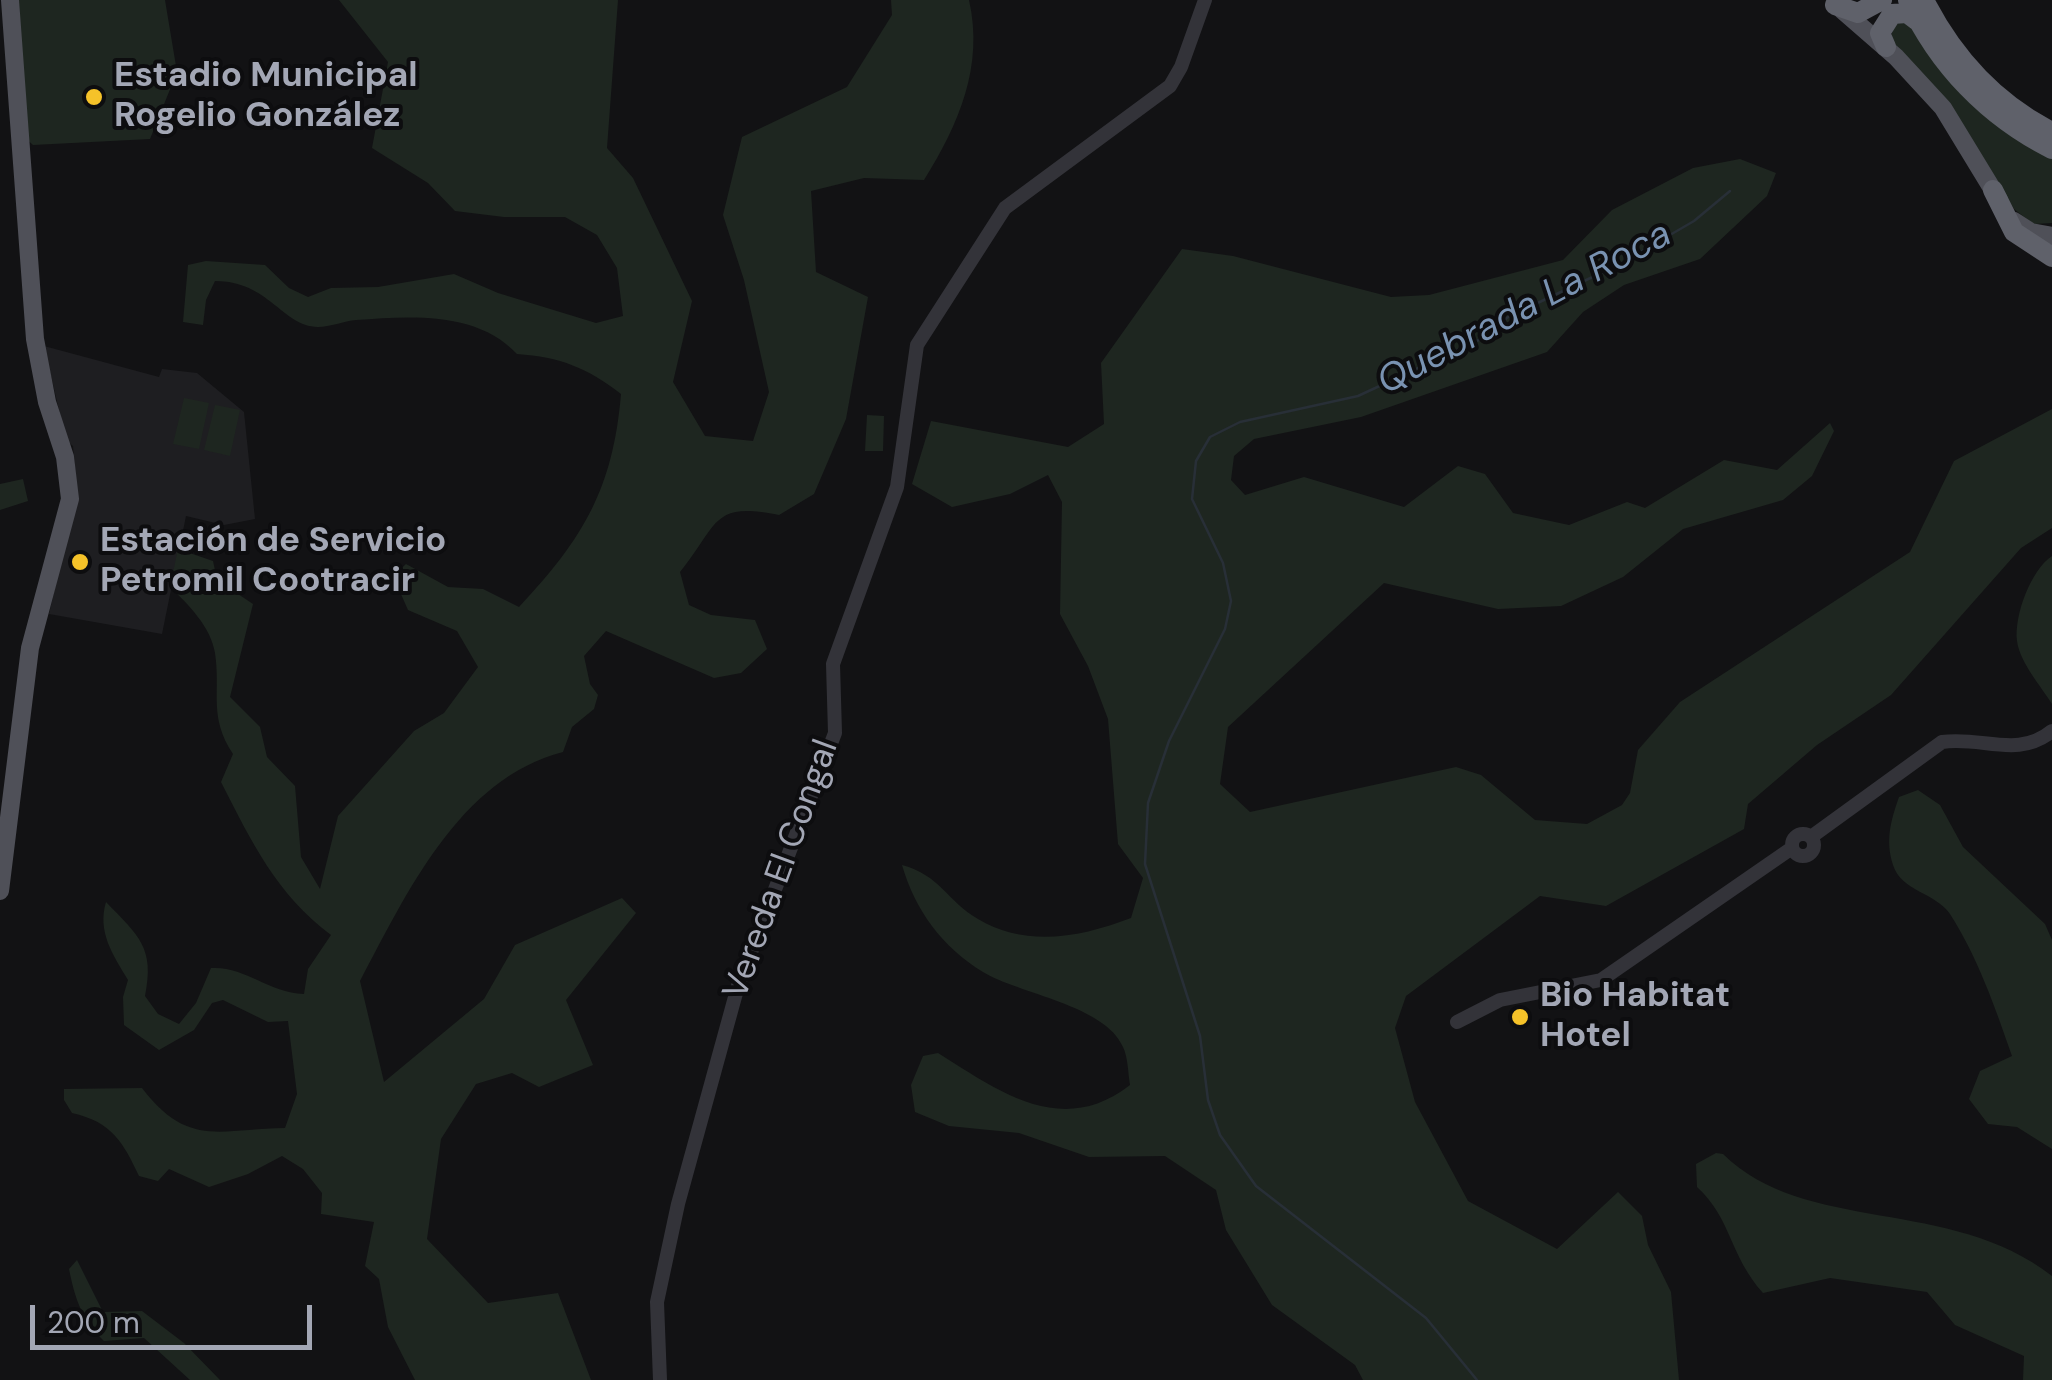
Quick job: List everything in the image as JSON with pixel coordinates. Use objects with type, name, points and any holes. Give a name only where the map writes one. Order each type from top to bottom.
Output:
[{"type":"highway","points":[[1832,2],[1858,13],[1882,0]]},
{"type":"highway","points":[[1908,0],[1919,22],[1974,95],[2052,149]]},
{"type":"highway","points":[[1924,0],[1978,78],[2018,112],[2052,132]]},
{"type":"highway","points":[[1886,47],[1880,33],[1886,19],[1907,13],[1919,22]]},
{"type":"highway","points":[[1993,190],[2014,232],[2052,256]]},
{"type":"main road","points":[[0,891],[30,648],[70,499],[65,457],[47,402],[35,340],[10,0]]},
{"type":"main road","points":[[1832,2],[1886,47],[1943,108],[2015,222],[2052,236]]},
{"type":"street","name":"Vereda El Congal","points":[[660,1380],[657,1302],[678,1204],[738,986],[835,733],[833,664],[897,487],[917,345],[1005,208],[1170,86],[1205,0]]},
{"type":"street","points":[[1457,1022],[1500,1000],[1601,980],[1792,848],[1796,854],[1807,855],[1814,847],[1811,837],[1942,742],[1968,738],[2020,748],[2035,744],[2052,731]]},
{"type":"shaded area","name":"Estadio Municipal Rogelio González","points":[[19,0],[165,0],[177,72],[150,139],[33,145],[22,135]]},
{"type":"shaded area","points":[[339,0],[618,0],[607,148],[633,178],[692,301],[673,382],[705,436],[753,441],[769,392],[744,280],[723,215],[742,137],[847,87],[892,15],[891,0],[969,0],[973,24],[971,71],[958,116],[924,180],[864,178],[811,191],[816,272],[868,297],[846,419],[814,494],[779,515],[757,511],[728,514],[711,529],[680,572],[689,605],[711,615],[755,620],[767,649],[741,673],[714,678],[606,631],[584,656],[590,684],[598,695],[594,709],[572,727],[563,752],[526,766],[465,813],[417,877],[360,981],[384,1082],[484,999],[515,945],[622,898],[636,913],[566,1000],[593,1065],[539,1087],[512,1073],[476,1084],[441,1139],[427,1239],[488,1303],[558,1293],[591,1380],[415,1380],[388,1327],[379,1279],[365,1266],[374,1222],[321,1214],[322,1193],[303,1169],[282,1156],[248,1174],[209,1187],[169,1169],[158,1181],[139,1176],[115,1135],[97,1122],[72,1113],[64,1100],[64,1089],[142,1088],[174,1120],[206,1131],[223,1132],[285,1128],[297,1094],[288,1021],[268,1022],[223,1000],[212,1003],[194,1030],[159,1050],[124,1025],[123,997],[128,980],[105,933],[106,902],[142,944],[148,966],[145,996],[158,1014],[179,1024],[196,1003],[211,968],[235,971],[279,989],[304,994],[308,969],[331,935],[280,885],[221,782],[233,754],[220,728],[215,653],[204,625],[170,587],[178,549],[213,561],[217,580],[253,604],[230,697],[260,727],[267,757],[295,786],[301,857],[320,889],[338,816],[414,731],[444,713],[478,667],[457,631],[408,610],[393,576],[406,564],[448,587],[483,589],[519,607],[577,535],[591,511],[611,458],[621,394],[585,371],[560,361],[517,354],[501,340],[463,323],[399,318],[305,325],[249,288],[215,281],[206,300],[203,325],[183,322],[188,265],[206,261],[265,265],[289,288],[308,297],[331,288],[378,287],[454,274],[498,293],[596,323],[623,316],[617,268],[597,235],[565,217],[504,217],[455,211],[428,183],[372,148],[388,62]]},
{"type":"shaded area","points":[[1903,20],[2052,154],[2052,223],[2033,224],[2014,209],[1949,103],[1891,41],[1893,25]]},
{"type":"shaded area","points":[[1740,159],[1776,173],[1767,196],[1700,259],[1624,285],[1583,312],[1547,352],[1361,417],[1254,439],[1234,456],[1231,480],[1245,495],[1304,477],[1404,507],[1458,466],[1485,474],[1513,513],[1569,525],[1627,502],[1645,508],[1724,460],[1777,470],[1830,423],[1834,431],[1812,476],[1783,500],[1683,529],[1623,577],[1561,606],[1498,609],[1384,583],[1228,727],[1220,784],[1250,812],[1456,767],[1481,775],[1535,820],[1587,824],[1622,805],[1630,793],[1638,750],[1680,702],[1910,552],[1954,461],[2052,409],[2052,528],[2021,548],[1891,695],[1817,745],[1748,804],[1744,829],[1606,906],[1540,896],[1406,996],[1395,1028],[1415,1102],[1468,1201],[1557,1249],[1618,1192],[1642,1216],[1648,1245],[1671,1292],[1679,1380],[1363,1380],[1355,1365],[1272,1305],[1226,1230],[1216,1190],[1165,1156],[1089,1157],[1019,1133],[949,1126],[915,1112],[911,1085],[923,1056],[938,1053],[1008,1094],[1056,1108],[1080,1108],[1105,1100],[1130,1085],[1125,1051],[1113,1033],[1080,1011],[999,980],[968,962],[932,926],[914,897],[902,865],[926,875],[978,919],[1016,934],[1035,936],[1074,934],[1131,918],[1143,878],[1118,844],[1108,719],[1088,666],[1060,614],[1062,502],[1048,475],[1010,494],[952,507],[912,484],[931,421],[1068,447],[1104,424],[1101,363],[1182,249],[1233,256],[1391,297],[1429,295],[1563,260],[1612,210],[1693,168]]},
{"type":"shaded area","points":[[44,346],[159,377],[162,369],[197,373],[244,412],[255,519],[224,525],[186,516],[162,634],[49,614],[77,491],[73,446],[66,440]]},
{"type":"shaded area","points":[[184,398],[209,403],[199,449],[173,444]]},
{"type":"shaded area","points":[[215,405],[240,410],[230,456],[204,450]]},
{"type":"shaded area","points":[[867,415],[884,416],[883,451],[865,451]]},
{"type":"shaded area","points":[[23,479],[28,501],[0,510],[0,484]]},
{"type":"shaded area","points":[[2052,556],[2052,704],[2022,658],[2017,630],[2031,582]]},
{"type":"shaded area","points":[[1918,790],[1940,805],[1963,847],[2045,924],[2052,940],[2052,1149],[2017,1127],[1988,1124],[1969,1099],[1980,1071],[2012,1056],[1977,965],[1950,914],[1903,881],[1893,865],[1889,839],[1899,797]]},
{"type":"shaded area","points":[[1716,1153],[1756,1179],[1795,1196],[1969,1235],[2012,1251],[2052,1276],[2052,1380],[2023,1380],[2024,1356],[1955,1325],[1927,1292],[1830,1278],[1763,1293],[1743,1265],[1717,1212],[1697,1187],[1696,1164]]},
{"type":"shaded area","points":[[77,1260],[103,1312],[142,1311],[184,1343],[220,1380],[190,1380],[144,1338],[104,1341],[90,1325],[77,1299],[69,1269]]},
{"type":"waterway","name":"Quebrada La Roca","points":[[1477,1380],[1426,1318],[1256,1186],[1220,1135],[1208,1100],[1200,1036],[1145,864],[1148,803],[1169,741],[1225,629],[1231,601],[1223,563],[1192,499],[1196,461],[1210,437],[1240,422],[1358,396],[1483,338],[1508,317],[1620,264],[1694,221],[1730,191]]},
{"type":"place","name":"Estadio Municipal Rogelio González","points":[[94,97]]},
{"type":"place","name":"Estación de Servicio Petromil Cootracir","points":[[80,562]]},
{"type":"place","name":"Bio Habitat Hotel","points":[[1520,1017]]}]
